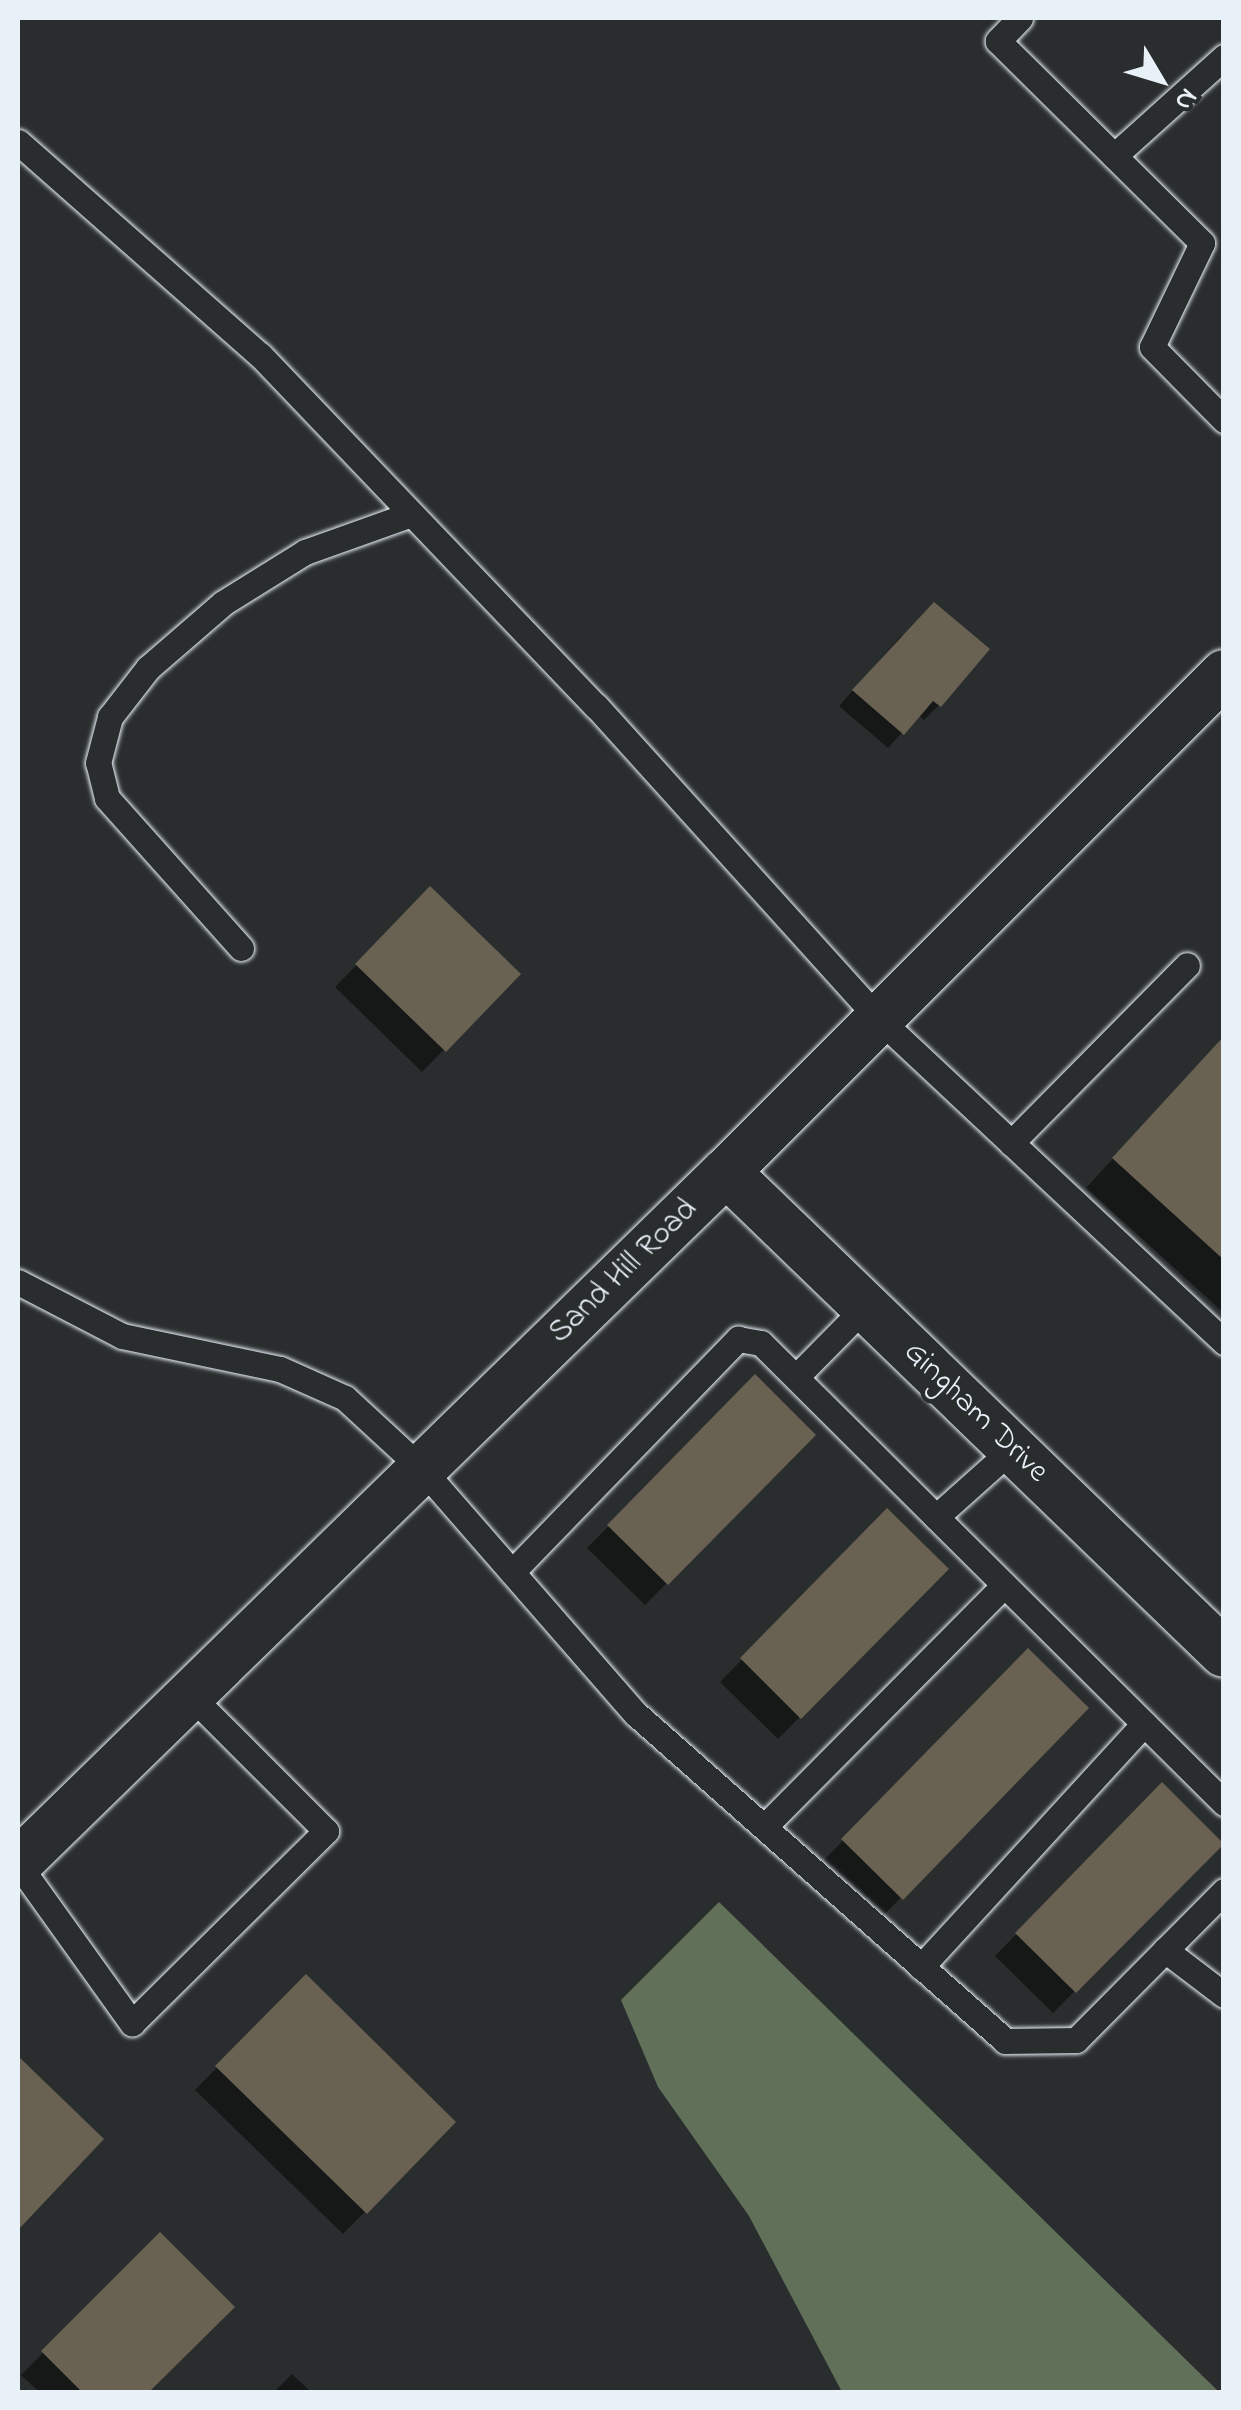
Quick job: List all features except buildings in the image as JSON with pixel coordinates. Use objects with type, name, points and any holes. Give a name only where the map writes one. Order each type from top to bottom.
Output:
[{"type":"street","name":"Sand Hill Road","points":[[18,1864],[726,1172],[1224,674]]},
{"type":"street","name":"Gingham Drive","points":[[726,1172],[1224,1653]]},
{"type":"lane","points":[[1020,18],[998,41],[1202,243]]},
{"type":"lane","points":[[1114,156],[1224,57]]},
{"type":"lane","points":[[18,142],[260,355],[880,1019],[1224,1342]]},
{"type":"lane","points":[[1224,226],[1202,243],[1152,347],[1224,420]]},
{"type":"lane","points":[[241,948],[106,798],[98,763],[110,717],[148,668],[223,602],[305,552],[411,514]]},
{"type":"lane","points":[[1011,1143],[1187,965]]},
{"type":"lane","points":[[18,1282],[122,1336],[280,1369],[344,1398],[422,1469],[636,1714],[1005,2041],[1076,2040],[1224,1891]]},
{"type":"lane","points":[[796,1377],[865,1308]]},
{"type":"lane","points":[[512,1572],[738,1339],[762,1343],[1222,1798]]},
{"type":"lane","points":[[936,1516],[1012,1449]]},
{"type":"lane","points":[[764,1828],[1004,1585]]},
{"type":"lane","points":[[18,1864],[132,2023],[326,1832],[190,1696]]},
{"type":"lane","points":[[921,1967],[1144,1724]]},
{"type":"lane","points":[[1165,1950],[1224,1995]]},
{"type":"green space","points":[[719,1902],[1219,2392],[842,2392],[749,2216],[658,2087],[621,2000]]}]
